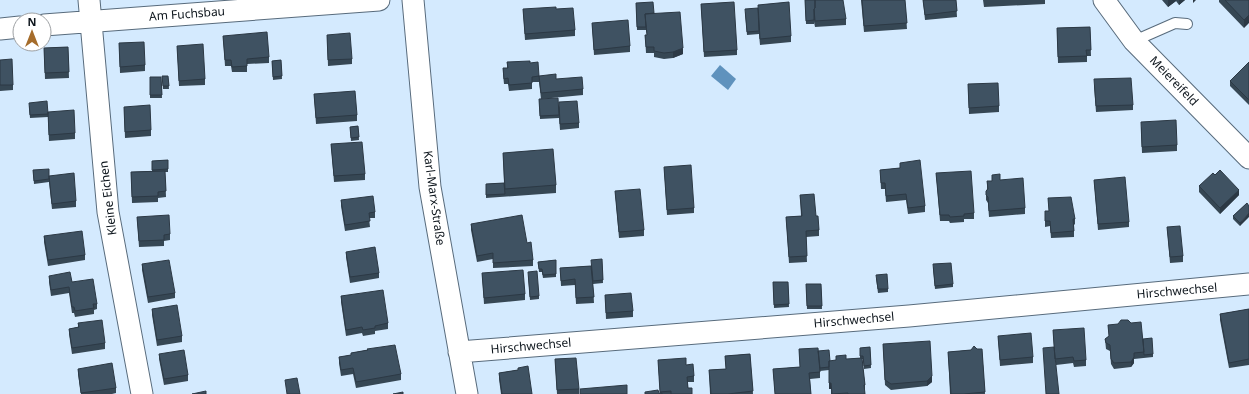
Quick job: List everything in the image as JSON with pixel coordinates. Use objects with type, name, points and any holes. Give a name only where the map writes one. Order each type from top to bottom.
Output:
[{"type":"street","name":"Kleine Eichen","points":[[89,0],[108,212],[142,394]]},
{"type":"street","name":"Am Fuchsbau","points":[[52,24],[379,0]]},
{"type":"street","name":"Karl-Marx-Straße","points":[[413,0],[430,187],[467,394]]},
{"type":"street","name":"Meiereifeld","points":[[1104,0],[1134,41],[1249,158]]},
{"type":"street","points":[[0,29],[12,28]]},
{"type":"street","name":"Hirschwechsel","points":[[459,352],[901,316],[1249,284]]},
{"type":"lane","points":[[1134,41],[1175,23],[1187,24]]},
{"type":"water","points":[[720,65],[736,79],[728,90],[711,76]]},
{"type":"building","points":[[805,0],[815,0],[814,20],[806,21]]},
{"type":"building","points":[[815,0],[843,0],[846,19],[815,21]]},
{"type":"building","points":[[862,0],[905,0],[907,23],[864,26]]},
{"type":"building","points":[[923,0],[956,0],[957,11],[925,15]]},
{"type":"building","points":[[1225,0],[1249,0],[1249,15],[1244,20]]},
{"type":"building","points":[[653,2],[654,13],[645,14],[646,27],[637,27],[636,3]]},
{"type":"building","points":[[734,2],[737,50],[704,52],[701,4]]},
{"type":"building","points":[[789,2],[791,36],[760,39],[758,5]]},
{"type":"building","points":[[556,7],[556,9],[573,8],[575,30],[525,34],[523,9]]},
{"type":"building","points":[[758,8],[759,31],[747,32],[745,9]]},
{"type":"building","points":[[680,12],[683,48],[673,52],[664,53],[654,51],[654,47],[646,47],[645,35],[647,35],[645,14]]},
{"type":"building","points":[[628,20],[630,46],[594,50],[592,23]]},
{"type":"building","points":[[1090,27],[1091,50],[1086,50],[1087,56],[1058,57],[1057,28]]},
{"type":"building","points":[[267,32],[269,57],[247,59],[247,66],[232,67],[231,60],[225,60],[223,36]]},
{"type":"building","points":[[350,33],[352,59],[328,60],[327,35]]},
{"type":"building","points":[[144,42],[145,65],[120,67],[119,43]]},
{"type":"building","points":[[203,44],[205,79],[179,81],[177,46]]},
{"type":"building","points":[[68,47],[69,72],[45,73],[44,52],[52,52],[52,48]]},
{"type":"building","points":[[12,59],[13,85],[0,85],[0,60]]},
{"type":"building","points":[[281,60],[282,76],[273,77],[272,61]]},
{"type":"building","points":[[530,61],[530,63],[538,62],[539,76],[532,77],[532,83],[509,85],[508,78],[504,79],[503,68],[508,68],[507,62]]},
{"type":"building","points":[[1249,62],[1249,100],[1230,81]]},
{"type":"building","points":[[556,74],[556,79],[582,77],[583,89],[541,93],[539,76]]},
{"type":"building","points":[[162,76],[168,76],[169,86],[163,86]]},
{"type":"building","points":[[150,77],[161,77],[162,95],[150,95]]},
{"type":"building","points":[[1131,78],[1133,105],[1096,106],[1094,79]]},
{"type":"building","points":[[998,83],[999,106],[969,108],[968,84]]},
{"type":"building","points":[[355,91],[357,115],[316,118],[314,94]]},
{"type":"building","points":[[558,98],[559,115],[540,116],[539,99]]},
{"type":"building","points":[[47,101],[48,114],[30,115],[29,103]]},
{"type":"building","points":[[577,101],[579,123],[560,124],[559,102]]},
{"type":"building","points":[[150,105],[151,130],[125,132],[124,107]]},
{"type":"building","points":[[74,110],[75,133],[49,135],[48,112]]},
{"type":"building","points":[[1176,120],[1177,145],[1142,147],[1141,122]]},
{"type":"building","points":[[358,126],[359,137],[351,138],[350,127]]},
{"type":"building","points":[[362,142],[365,174],[334,176],[331,144]]},
{"type":"building","points":[[553,149],[556,185],[505,189],[503,153]]},
{"type":"building","points":[[168,160],[168,169],[152,170],[152,161]]},
{"type":"building","points":[[920,160],[925,206],[908,208],[906,194],[886,196],[885,183],[881,183],[880,170],[900,168],[900,163]]},
{"type":"building","points":[[691,165],[694,208],[667,210],[664,167]]},
{"type":"building","points":[[49,169],[49,179],[34,181],[33,170]]},
{"type":"building","points":[[1220,170],[1239,190],[1220,208],[1199,186],[1213,173],[1215,175]]},
{"type":"building","points":[[165,171],[166,191],[158,192],[158,196],[132,197],[131,172]]},
{"type":"building","points":[[971,171],[974,213],[964,214],[964,216],[950,217],[949,215],[940,215],[936,173]]},
{"type":"building","points":[[74,173],[76,201],[52,204],[49,176]]},
{"type":"building","points":[[1000,174],[1000,180],[1023,178],[1025,208],[989,211],[988,197],[986,195],[986,191],[988,189],[987,181],[992,181],[992,175]]},
{"type":"building","points":[[1125,177],[1129,222],[1098,224],[1094,180]]},
{"type":"building","points":[[504,183],[505,194],[486,195],[486,184]]},
{"type":"building","points":[[640,189],[644,230],[619,232],[615,191]]},
{"type":"building","points":[[814,194],[819,230],[806,231],[807,256],[789,257],[786,217],[802,216],[800,195]]},
{"type":"building","points":[[373,196],[375,212],[369,213],[370,221],[345,225],[341,200]]},
{"type":"building","points":[[1071,197],[1075,219],[1073,219],[1074,231],[1051,233],[1050,221],[1045,221],[1045,211],[1049,211],[1048,198]]},
{"type":"building","points":[[1247,203],[1249,206],[1249,213],[1240,223],[1233,216]]},
{"type":"building","points":[[169,215],[170,234],[164,235],[164,240],[139,241],[137,217]]},
{"type":"building","points":[[522,215],[527,243],[531,242],[533,260],[493,263],[493,253],[477,256],[471,224]]},
{"type":"building","points":[[1180,226],[1183,256],[1170,257],[1167,227]]},
{"type":"building","points":[[82,231],[85,255],[48,260],[44,236]]},
{"type":"building","points":[[375,247],[379,273],[350,277],[346,252]]},
{"type":"building","points":[[602,259],[603,280],[593,281],[591,260]]},
{"type":"building","points":[[169,260],[175,293],[148,297],[142,264]]},
{"type":"building","points":[[556,260],[556,274],[543,275],[542,269],[539,269],[538,262]]},
{"type":"building","points":[[951,263],[953,284],[935,286],[933,264]]},
{"type":"building","points":[[591,266],[594,297],[576,298],[575,279],[561,281],[560,268]]},
{"type":"building","points":[[523,270],[525,294],[484,298],[482,273]]},
{"type":"building","points":[[537,271],[539,296],[530,297],[528,272]]},
{"type":"building","points":[[70,272],[72,282],[93,279],[97,304],[93,304],[94,308],[75,311],[74,307],[72,307],[69,287],[51,290],[49,276]]},
{"type":"building","points":[[887,274],[888,289],[878,289],[876,275]]},
{"type":"building","points":[[773,282],[788,282],[789,304],[774,305]]},
{"type":"building","points":[[806,284],[821,284],[822,306],[807,306]]},
{"type":"building","points":[[383,290],[388,323],[375,326],[375,328],[363,330],[362,327],[346,330],[341,296]]},
{"type":"building","points":[[631,293],[633,311],[606,313],[605,295]]},
{"type":"building","points":[[177,305],[182,336],[157,340],[152,309]]},
{"type":"building","points":[[1249,309],[1249,359],[1229,363],[1220,314]]},
{"type":"building","points":[[102,320],[105,343],[72,348],[69,329],[79,327],[78,323]]},
{"type":"building","points":[[1121,320],[1128,320],[1131,323],[1141,322],[1144,352],[1134,353],[1134,357],[1131,362],[1114,363],[1111,359],[1110,345],[1106,343],[1105,339],[1109,336],[1108,325],[1118,324]]},
{"type":"building","points":[[1084,328],[1086,360],[1074,361],[1073,357],[1055,359],[1053,330]]},
{"type":"building","points":[[1031,333],[1033,357],[1000,360],[998,336]]},
{"type":"building","points":[[1152,338],[1153,354],[1144,355],[1143,339]]},
{"type":"building","points":[[930,341],[932,376],[927,381],[891,384],[885,380],[883,344]]},
{"type":"building","points":[[395,345],[401,374],[356,382],[353,368],[341,370],[339,357],[368,350],[367,349]]},
{"type":"building","points":[[974,346],[977,349],[982,349],[985,392],[951,394],[948,352],[971,350]]},
{"type":"building","points":[[870,347],[871,365],[864,366],[863,356],[860,356],[860,348]]},
{"type":"building","points":[[1054,347],[1059,394],[1046,394],[1043,348]]},
{"type":"building","points":[[818,348],[820,372],[809,373],[811,394],[775,394],[773,369],[800,367],[799,349]]},
{"type":"building","points":[[184,350],[188,375],[164,379],[159,354]]},
{"type":"building","points":[[829,350],[829,367],[820,368],[818,351]]},
{"type":"building","points":[[750,354],[753,391],[728,394],[711,394],[709,370],[726,369],[725,356]]},
{"type":"building","points":[[846,355],[846,359],[862,358],[865,394],[832,394],[831,383],[829,383],[829,361],[836,360],[836,356]]},
{"type":"building","points":[[576,358],[579,389],[557,390],[555,359]]},
{"type":"building","points":[[686,358],[686,365],[693,364],[694,376],[687,377],[688,388],[692,388],[692,394],[671,394],[671,391],[660,392],[658,360]]},
{"type":"building","points":[[112,363],[116,388],[81,393],[78,369]]},
{"type":"building","points":[[528,366],[532,394],[502,394],[499,373],[518,370],[518,368]]},
{"type":"building","points":[[297,378],[300,394],[287,394],[285,380]]},
{"type":"building","points":[[627,385],[627,394],[580,394],[580,389]]},
{"type":"building","points":[[658,390],[659,393],[662,394],[645,394],[645,392]]},
{"type":"building","points":[[206,391],[206,394],[192,394]]}]
